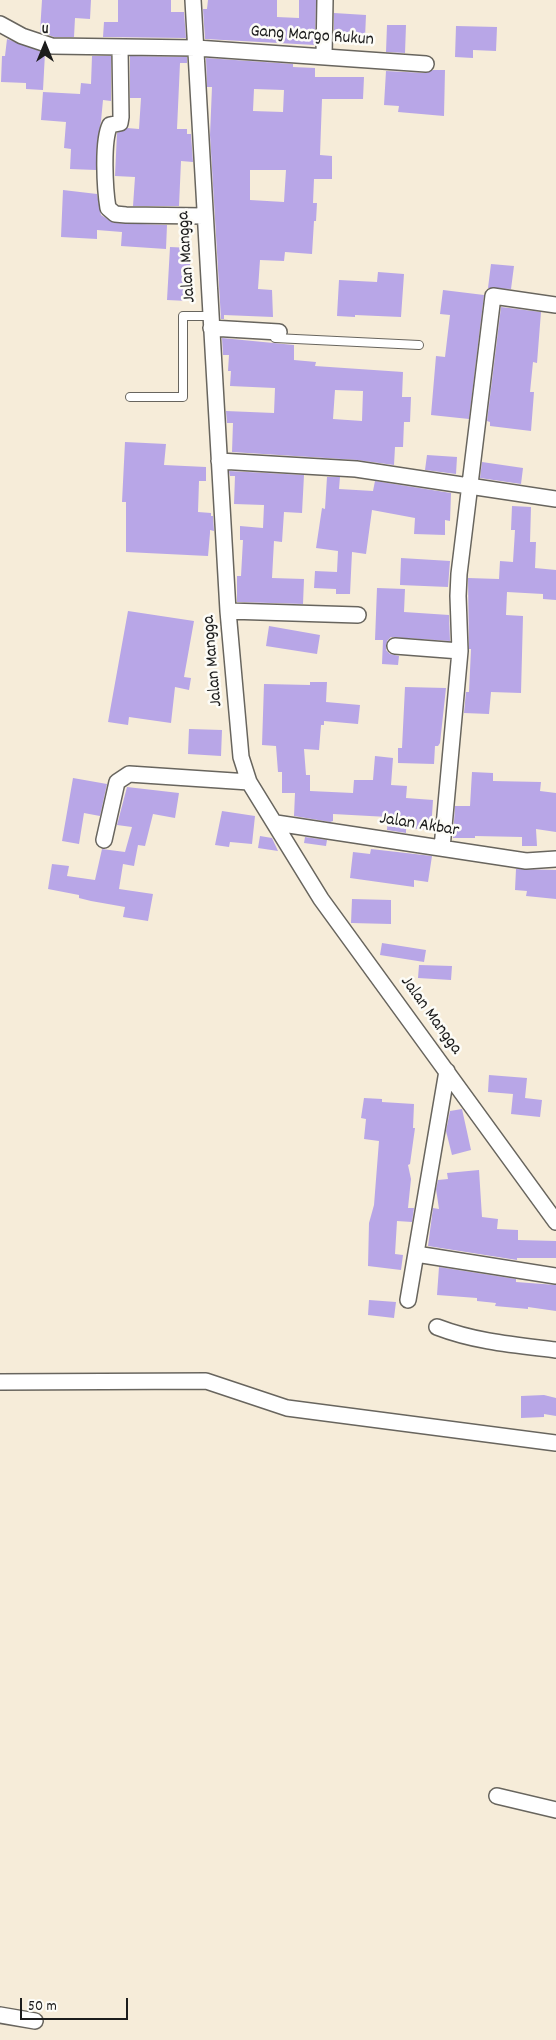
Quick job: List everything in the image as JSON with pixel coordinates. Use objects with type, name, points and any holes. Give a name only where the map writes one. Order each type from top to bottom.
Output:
[{"type":"street","name":"Jalan Mangga","points":[[193,0],[228,611],[241,757],[249,782],[276,823],[321,899],[554,1216]]},
{"type":"street","points":[[324,56],[325,0]]},
{"type":"street","name":"Gang Margo Rukun","points":[[0,24],[22,36],[52,46],[196,48],[426,64]]},
{"type":"street","points":[[120,48],[122,117],[120,123],[110,125],[106,132],[105,177],[108,208],[114,214],[126,215],[204,216]]},
{"type":"street","points":[[442,848],[460,651],[458,596],[469,488],[494,296],[556,305]]},
{"type":"street","points":[[211,326],[279,332]]},
{"type":"street","points":[[219,461],[356,469],[469,488],[556,499]]},
{"type":"street","points":[[228,611],[358,615]]},
{"type":"street","points":[[394,646],[460,651]]},
{"type":"street","points":[[104,840],[117,782],[129,774],[249,782]]},
{"type":"street","name":"Jalan Akbar","points":[[276,823],[526,861],[556,859]]},
{"type":"street","points":[[408,1300],[447,1071]]},
{"type":"street","points":[[416,1254],[556,1276]]},
{"type":"street","points":[[438,1326],[464,1337],[498,1344],[556,1350]]},
{"type":"street","points":[[0,1382],[206,1381],[287,1408],[556,1443]]},
{"type":"street","points":[[497,1796],[556,1810]]},
{"type":"street","points":[[0,2015],[35,2021]]},
{"type":"lane","points":[[130,397],[183,397],[183,316],[211,326],[419,345]]},
{"type":"building","points":[[42,0],[91,0],[90,19],[75,18],[74,37],[54,37],[40,32]]},
{"type":"building","points":[[118,0],[171,0],[171,12],[184,12],[186,38],[103,37],[104,22],[118,22]]},
{"type":"building","points":[[208,0],[277,0],[277,17],[299,18],[299,0],[316,0],[315,45],[205,39],[203,9],[207,9]]},
{"type":"building","points":[[334,13],[366,15],[365,38],[334,36]]},
{"type":"building","points":[[387,25],[406,25],[405,53],[386,52]]},
{"type":"building","points":[[456,26],[497,27],[496,51],[473,50],[473,58],[455,57]]},
{"type":"building","points":[[7,39],[45,53],[43,90],[26,89],[26,83],[1,82],[2,56],[5,56]]},
{"type":"building","points":[[92,56],[111,56],[111,101],[103,100],[97,142],[96,170],[70,169],[71,149],[64,148],[66,122],[41,120],[43,92],[80,94],[81,83],[91,84]]},
{"type":"building","points":[[130,56],[187,57],[187,63],[180,63],[177,129],[187,129],[187,134],[191,134],[193,162],[181,161],[179,206],[133,206],[135,177],[115,176],[117,133],[127,128],[139,129],[141,98],[130,98]]},
{"type":"building","points":[[206,58],[293,64],[293,67],[315,68],[315,77],[364,77],[363,99],[322,99],[320,155],[332,156],[332,179],[314,179],[313,203],[317,203],[312,254],[285,252],[284,261],[260,260],[258,289],[272,290],[273,317],[224,315],[224,319],[221,319],[210,135],[212,87],[207,87]],"holes":[[[254,89],[284,90],[283,112],[253,111]],[[250,170],[286,170],[284,202],[250,200]]]},
{"type":"building","points":[[433,70],[445,70],[444,116],[398,112],[399,106],[384,105],[386,71],[425,73]]},
{"type":"building","points":[[63,190],[97,194],[101,215],[114,223],[167,225],[166,249],[121,246],[122,232],[97,230],[97,239],[61,237]]},
{"type":"building","points":[[170,247],[191,248],[188,301],[167,300]]},
{"type":"building","points":[[491,264],[514,266],[511,289],[488,288]]},
{"type":"building","points":[[378,272],[404,274],[401,317],[337,316],[339,280],[377,282]]},
{"type":"building","points":[[443,290],[484,295],[469,419],[431,415],[436,356],[445,357],[450,315],[440,314]]},
{"type":"building","points":[[501,307],[541,312],[537,363],[533,362],[530,392],[534,392],[531,431],[490,426],[490,422],[487,421]]},
{"type":"building","points":[[222,338],[294,345],[294,360],[316,362],[315,366],[403,372],[402,397],[411,397],[410,422],[404,422],[403,447],[395,447],[394,465],[357,460],[232,452],[233,423],[227,423],[226,411],[274,413],[275,388],[230,386],[231,371],[228,371],[229,355],[223,355]],"holes":[[[335,390],[363,391],[362,421],[333,419]]]},
{"type":"building","points":[[125,442],[166,444],[164,465],[206,467],[206,481],[199,481],[198,512],[211,513],[211,516],[213,516],[214,531],[210,530],[208,556],[126,552],[126,502],[122,502]]},
{"type":"building","points":[[427,455],[457,457],[456,474],[425,470]]},
{"type":"building","points":[[482,462],[523,468],[521,484],[480,478]]},
{"type":"building","points":[[229,471],[304,475],[302,513],[284,512],[282,542],[274,541],[272,578],[304,579],[303,604],[237,602],[237,576],[241,576],[243,540],[240,540],[240,526],[263,528],[264,505],[234,504],[235,476],[230,476]]},
{"type":"building","points":[[327,477],[340,477],[339,489],[373,491],[375,481],[451,493],[450,521],[445,520],[445,535],[414,534],[415,518],[372,510],[366,554],[352,552],[350,594],[336,594],[336,589],[314,588],[315,571],[337,572],[338,551],[316,548],[322,508],[325,509]]},
{"type":"building","points":[[512,506],[531,507],[530,542],[536,542],[535,568],[556,570],[556,600],[543,599],[543,594],[507,592],[506,615],[523,616],[521,693],[491,692],[489,714],[464,713],[466,692],[469,692],[471,649],[469,649],[468,578],[499,579],[500,561],[513,562],[515,530],[511,530]]},
{"type":"building","points":[[401,558],[450,561],[448,587],[400,585]]},
{"type":"building","points":[[377,588],[405,589],[404,612],[449,615],[450,641],[391,637],[387,641],[386,650],[390,654],[399,656],[398,665],[382,664],[383,640],[375,640]]},
{"type":"building","points":[[128,611],[194,621],[184,677],[191,678],[189,690],[175,687],[171,723],[129,717],[128,725],[108,722]]},
{"type":"building","points":[[269,626],[320,635],[317,654],[266,646]]},
{"type":"building","points":[[310,682],[327,682],[326,702],[360,705],[358,724],[324,721],[324,725],[321,725],[319,750],[304,749],[306,775],[310,775],[310,791],[353,793],[354,780],[373,780],[375,756],[393,758],[391,785],[407,786],[406,798],[433,800],[431,830],[406,828],[406,833],[387,830],[388,817],[333,814],[333,821],[330,822],[294,816],[295,793],[282,793],[282,772],[278,772],[276,746],[262,745],[264,684],[310,685]]},
{"type":"building","points":[[405,687],[446,688],[440,743],[438,746],[435,746],[434,764],[398,763],[398,748],[402,748]]},
{"type":"building","points":[[189,729],[222,730],[221,756],[188,754]]},
{"type":"building","points":[[472,772],[493,773],[493,781],[541,782],[540,791],[556,793],[556,832],[536,829],[537,846],[522,846],[522,837],[475,836],[475,838],[453,838],[455,806],[470,806]]},
{"type":"building","points":[[73,778],[107,784],[100,816],[84,813],[79,844],[62,841]]},
{"type":"building","points":[[127,787],[179,793],[175,818],[153,814],[145,846],[138,845],[134,866],[123,864],[119,889],[153,894],[148,921],[123,917],[125,907],[91,901],[79,898],[79,895],[48,889],[52,864],[69,866],[67,876],[95,880],[102,849],[125,852],[132,827],[117,825]]},
{"type":"building","points":[[222,811],[255,816],[252,844],[230,842],[229,847],[215,845]]},
{"type":"building","points":[[260,836],[272,838],[278,851],[258,848]]},
{"type":"building","points":[[305,837],[327,840],[326,846],[304,843]]},
{"type":"building","points":[[371,849],[432,856],[428,882],[414,880],[414,887],[350,878],[353,852],[370,854]]},
{"type":"building","points":[[516,869],[556,870],[556,899],[526,896],[527,891],[515,890]]},
{"type":"building","points":[[352,899],[391,900],[391,924],[351,923]]},
{"type":"building","points":[[382,943],[426,950],[424,962],[380,955]]},
{"type":"building","points":[[419,965],[452,966],[451,980],[418,978]]},
{"type":"building","points":[[489,1075],[527,1078],[525,1098],[542,1100],[540,1117],[511,1114],[513,1094],[488,1092]]},
{"type":"building","points":[[364,1098],[382,1099],[382,1102],[414,1104],[413,1128],[415,1128],[410,1164],[408,1165],[411,1179],[408,1208],[414,1208],[412,1222],[397,1221],[395,1254],[403,1255],[401,1270],[368,1266],[369,1223],[374,1205],[379,1141],[364,1139],[366,1119],[361,1118]]},
{"type":"building","points":[[462,1109],[471,1150],[452,1155],[446,1131],[450,1111]]},
{"type":"building","points":[[479,1170],[482,1217],[498,1219],[497,1229],[518,1230],[518,1240],[556,1241],[556,1258],[517,1258],[517,1260],[428,1246],[433,1208],[439,1209],[436,1189],[438,1180],[448,1179],[447,1173]]},
{"type":"building","points":[[439,1267],[516,1279],[516,1282],[556,1285],[556,1311],[528,1307],[528,1309],[495,1306],[496,1303],[477,1301],[477,1298],[437,1295]]},
{"type":"building","points":[[369,1300],[396,1302],[394,1318],[368,1315]]},
{"type":"building","points":[[544,1395],[556,1398],[556,1416],[544,1414],[544,1417],[521,1418],[521,1396]]}]
